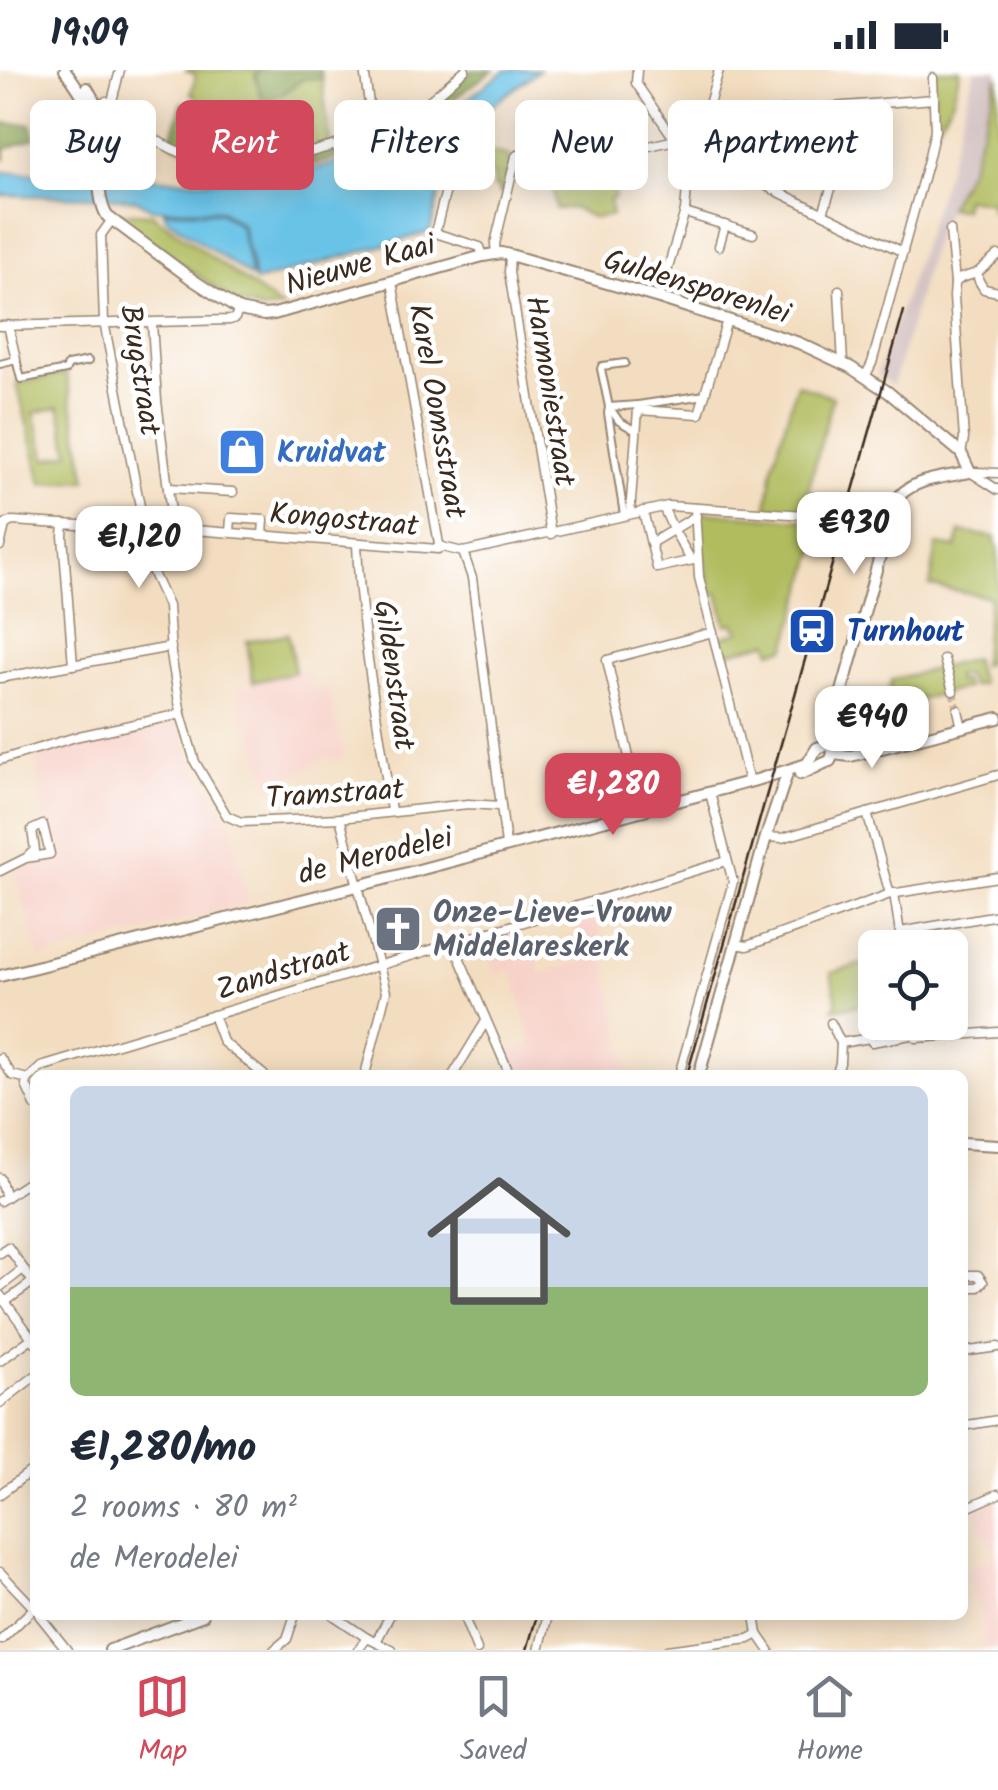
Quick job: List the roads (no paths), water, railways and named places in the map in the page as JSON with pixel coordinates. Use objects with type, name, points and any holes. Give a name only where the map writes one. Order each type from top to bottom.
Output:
[{"type":"street","points":[[67,70],[96,100]]},
{"type":"street","points":[[104,100],[120,70]]},
{"type":"street","points":[[364,70],[368,100]]},
{"type":"street","points":[[637,70],[636,82],[668,130]]},
{"type":"street","points":[[710,100],[719,70]]},
{"type":"street","points":[[156,139],[185,154],[226,161],[277,159],[332,146],[395,122],[416,110],[462,71]]},
{"type":"street","points":[[865,376],[872,363],[935,130],[933,78]]},
{"type":"street","points":[[893,102],[934,99]]},
{"type":"street","points":[[496,254],[515,160]]},
{"type":"street","points":[[88,361],[22,379],[4,325],[230,320],[240,310],[111,221],[102,204],[102,190]]},
{"type":"street","points":[[658,298],[685,212],[687,190]]},
{"type":"street","points":[[774,190],[903,252]]},
{"type":"street","points":[[823,213],[831,190]]},
{"type":"street","name":"Nieuwe Kaai","points":[[445,194],[435,234],[480,246],[483,256]]},
{"type":"street","points":[[685,212],[753,234]]},
{"type":"street","name":"Brugstraat","points":[[111,221],[100,236],[104,322],[156,583],[168,606],[181,714]]},
{"type":"street","points":[[719,246],[725,225]]},
{"type":"street","points":[[950,230],[964,439],[961,452],[970,472],[998,490]]},
{"type":"street","name":"Nieuwe Kaai","points":[[240,310],[274,314],[483,256],[510,255]]},
{"type":"street","name":"Guldensporenlei","points":[[510,255],[799,343],[865,376],[961,452]]},
{"type":"street","name":"Harmoniestraat","points":[[510,255],[551,534]]},
{"type":"street","points":[[955,284],[998,255]]},
{"type":"street","points":[[977,272],[984,289],[998,292]]},
{"type":"street","name":"Karel Oomsstraat","points":[[392,282],[442,547]]},
{"type":"street","points":[[839,290],[842,364]]},
{"type":"street","points":[[638,407],[699,414],[727,320]]},
{"type":"street","points":[[152,323],[173,529]]},
{"type":"street","points":[[0,364],[16,359]]},
{"type":"street","points":[[625,363],[602,369],[610,408],[619,421],[636,431]]},
{"type":"street","points":[[610,408],[705,395]]},
{"type":"street","points":[[627,514],[638,407]]},
{"type":"street","points":[[610,408],[627,514]]},
{"type":"street","points":[[830,749],[897,497],[919,484],[970,472],[998,473]]},
{"type":"street","points":[[169,488],[233,492]]},
{"type":"street","points":[[663,507],[695,560]]},
{"type":"street","points":[[506,846],[472,578],[463,552],[663,507],[696,512],[714,509],[806,515]]},
{"type":"street","points":[[643,511],[657,568],[695,560]]},
{"type":"street","points":[[651,543],[696,512]]},
{"type":"street","points":[[696,512],[695,560],[755,780]]},
{"type":"street","points":[[230,532],[231,518],[264,520],[263,535]]},
{"type":"street","name":"Kongostraat","points":[[0,546],[4,525],[12,521],[230,532],[425,549],[442,547],[463,552]]},
{"type":"street","points":[[64,524],[73,665]]},
{"type":"street","name":"Gildenstraat","points":[[357,544],[368,660],[391,811]]},
{"type":"street","points":[[642,810],[607,660],[712,632]]},
{"type":"street","points":[[0,678],[171,647]]},
{"type":"street","points":[[944,659],[953,692]]},
{"type":"street","points":[[958,710],[962,728]]},
{"type":"street","points":[[0,760],[78,736],[181,714]]},
{"type":"street","name":"Tramstraat","points":[[181,714],[195,762],[232,820],[340,818],[468,804],[501,806]]},
{"type":"street","name":"de Merodelei","points":[[0,976],[755,780],[789,775],[819,757],[830,760],[830,749],[851,756],[998,718]]},
{"type":"street","points":[[701,1070],[766,837],[789,775]]},
{"type":"street","points":[[766,837],[778,839],[998,775]]},
{"type":"street","points":[[680,1070],[733,882],[710,792]]},
{"type":"street","points":[[867,812],[901,936],[998,915]]},
{"type":"street","points":[[340,818],[386,992],[366,1070]]},
{"type":"street","points":[[0,871],[35,850],[32,830],[42,824],[50,854],[26,858]]},
{"type":"street","name":"Zandstraat","points":[[38,1070],[212,1014],[728,861]]},
{"type":"street","points":[[736,944],[747,946],[892,894],[998,878]]},
{"type":"street","points":[[453,943],[508,1070]]},
{"type":"street","points":[[212,1014],[222,1042],[258,1070]]},
{"type":"street","points":[[455,1070],[486,1021]]},
{"type":"street","points":[[831,1023],[841,1042],[838,1070]]},
{"type":"street","points":[[968,1034],[998,1032]]},
{"type":"street","points":[[841,1042],[858,1040]]},
{"type":"street","points":[[0,1058],[10,1072],[28,1078],[30,1093]]},
{"type":"street","points":[[0,1078],[10,1072]]},
{"type":"street","points":[[968,1144],[998,1146]]},
{"type":"street","points":[[0,1178],[3,1199],[30,1181]]},
{"type":"street","points":[[0,1252],[8,1247],[30,1277]]},
{"type":"street","points":[[0,1286],[23,1269]]},
{"type":"street","points":[[968,1275],[978,1275],[983,1282]]},
{"type":"street","points":[[968,1287],[998,1282]]},
{"type":"street","points":[[30,1284],[3,1299],[30,1335]]},
{"type":"street","points":[[0,1361],[30,1342]]},
{"type":"street","points":[[968,1351],[998,1347]]},
{"type":"street","points":[[0,1403],[30,1380]]},
{"type":"street","points":[[968,1425],[998,1420]]},
{"type":"street","points":[[0,1494],[30,1472]]},
{"type":"street","points":[[968,1507],[998,1494]]},
{"type":"street","points":[[0,1572],[30,1604]]},
{"type":"street","points":[[1,1640],[30,1615]]},
{"type":"street","points":[[44,1620],[68,1650]]},
{"type":"street","points":[[110,1650],[190,1620]]},
{"type":"street","points":[[274,1650],[287,1640],[293,1620]]},
{"type":"street","points":[[341,1620],[392,1650]]},
{"type":"street","points":[[358,1650],[372,1640],[386,1620]]},
{"type":"street","points":[[465,1620],[478,1650]]},
{"type":"street","points":[[539,1650],[547,1620]]},
{"type":"street","points":[[755,1620],[757,1650]]},
{"type":"street","points":[[666,1650],[710,1647],[753,1637]]},
{"type":"street","points":[[753,1637],[768,1650]]},
{"type":"water","points":[[506,70],[539,70],[495,103],[495,100],[466,100]]},
{"type":"water","points":[[334,164],[334,190],[440,190],[430,232],[255,282],[242,225],[220,210],[152,209],[137,200],[109,197],[0,195],[0,172],[30,173],[30,190],[156,190],[156,179],[176,180],[176,190],[314,190],[314,169]]},
{"type":"water","points":[[164,211],[219,212],[240,226],[252,278],[166,218]]},
{"type":"tunnel","points":[[953,691],[958,710]]},
{"type":"railway","points":[[688,1070],[904,311]]},
{"type":"railway","points":[[527,1650],[536,1620]]},
{"type":"place","name":"Kruidvat","points":[[242,452]]},
{"type":"place","name":"Turnhout","points":[[812,631]]},
{"type":"place","name":"Onze-Lieve-Vrouw Middelareskerk","points":[[398,929]]}]
